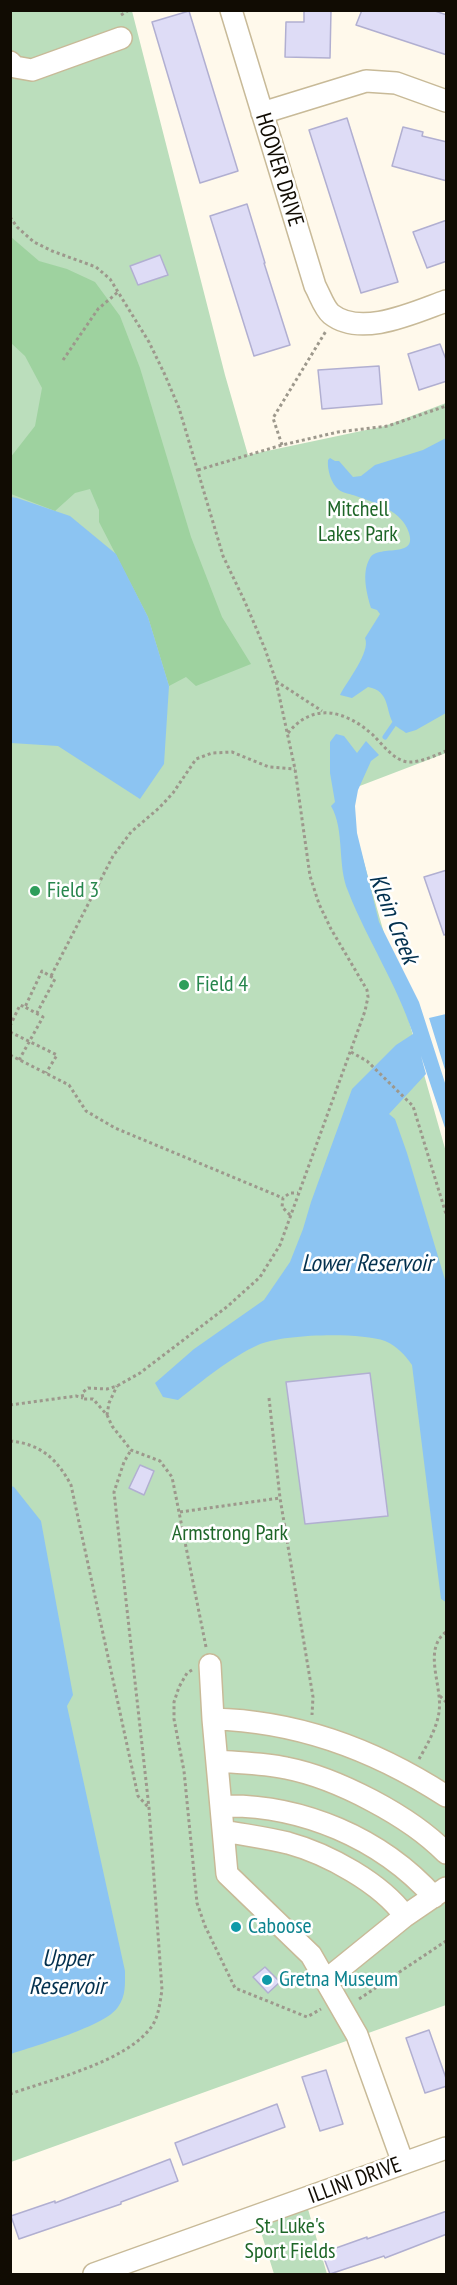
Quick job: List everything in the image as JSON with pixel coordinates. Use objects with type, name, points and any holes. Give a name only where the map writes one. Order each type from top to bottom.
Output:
[{"type":"street","name":"HOOVER DRIVE","points":[[231,10],[315,286],[335,316]]},
{"type":"street","points":[[10,62],[15,67],[32,70],[121,38]]},
{"type":"street","points":[[262,112],[366,81],[396,83],[447,100]]},
{"type":"street","points":[[335,316],[373,324],[447,301]]},
{"type":"street","points":[[210,1665],[227,1874],[311,1955],[357,2035],[403,2163]]},
{"type":"street","points":[[213,1719],[265,1723],[310,1732],[349,1744],[410,1774],[447,1796]]},
{"type":"street","points":[[218,1761],[286,1768],[354,1791],[412,1825],[447,1853]]},
{"type":"street","points":[[222,1806],[249,1805],[271,1808],[336,1828],[364,1841],[420,1882],[440,1893],[405,1916],[326,1980]]},
{"type":"street","points":[[224,1831],[290,1844],[325,1858],[380,1889],[396,1903],[405,1916]]},
{"type":"street","name":"ILLINI DRIVE","points":[[94,2274],[447,2148]]},
{"type":"path","points":[[121,15],[129,10]]},
{"type":"path","points":[[10,217],[16,227],[34,242],[96,267],[110,279],[149,342],[165,375],[179,408],[211,522],[223,556],[265,649],[276,681],[295,769],[310,876],[319,904],[345,955],[367,990],[368,997],[365,1011],[280,1245],[260,1277],[202,1326],[141,1372],[117,1386],[107,1389],[88,1388],[82,1393],[83,1399]]},
{"type":"path","points":[[63,360],[98,309],[119,292]]},
{"type":"path","points":[[282,445],[273,418],[328,326],[323,323],[335,316]]},
{"type":"path","points":[[198,470],[282,445],[338,432],[388,426],[447,406]]},
{"type":"path","points":[[276,681],[324,712],[339,715],[354,722],[405,761],[420,760],[447,751]]},
{"type":"path","points":[[288,733],[305,716],[324,712]]},
{"type":"path","points":[[51,976],[113,856],[131,832],[166,801],[196,759],[212,753],[232,752],[269,767],[295,769]]},
{"type":"path","points":[[25,1006],[42,971],[51,976],[55,979],[37,1013]]},
{"type":"path","points":[[10,1026],[20,1005],[43,1017],[20,1060]]},
{"type":"path","points":[[10,1032],[57,1056],[46,1073]]},
{"type":"path","points":[[350,1051],[371,1065],[413,1106],[447,1214]]},
{"type":"path","points":[[10,1055],[69,1085],[86,1111],[115,1128],[283,1198]]},
{"type":"path","points":[[290,1215],[282,1207],[283,1198],[290,1193],[298,1193]]},
{"type":"path","points":[[107,1415],[109,1403],[117,1386]]},
{"type":"path","points":[[10,1405],[76,1396],[93,1399],[131,1450],[160,1461],[172,1476],[210,1665]]},
{"type":"path","points":[[269,1398],[280,1498],[313,1697],[310,1732]]},
{"type":"path","points":[[10,1441],[22,1442],[42,1451],[61,1466],[71,1485],[138,1796],[149,1808]]},
{"type":"path","points":[[10,2094],[118,2056],[136,2043],[154,2024],[162,1990],[149,1808],[114,1492],[124,1462],[131,1450]]},
{"type":"path","points":[[180,1512],[280,1498]]},
{"type":"path","points":[[410,1774],[438,1719],[440,1696],[434,1652],[436,1643],[447,1632]]},
{"type":"path","points":[[440,1696],[447,1702]]},
{"type":"path","points":[[342,2009],[384,1984],[447,1941]]},
{"type":"green space","name":"Armstrong Park","points":[[11,11],[132,11],[225,375],[248,455],[385,426],[446,403],[446,753],[344,792],[446,1152],[446,2005],[11,2162]]},
{"type":"green space","points":[[11,237],[39,261],[67,269],[95,282],[120,316],[140,368],[191,537],[222,617],[251,664],[196,686],[186,677],[169,686],[148,617],[99,522],[99,510],[90,489],[75,493],[55,511],[11,494],[10,458],[35,426],[42,388],[25,356],[11,343]]},
{"type":"green space","name":"St. Luke's Sport Fields","points":[[305,2199],[327,2274],[274,2274],[256,2216]]},
{"type":"water","points":[[446,438],[446,713],[406,733],[394,724],[384,697],[375,689],[368,687],[352,698],[340,695],[362,658],[365,651],[365,638],[380,614],[371,608],[365,577],[367,564],[375,554],[404,548],[409,544],[410,538],[407,528],[398,516],[370,501],[339,490],[330,476],[328,460],[330,458],[339,461],[353,477],[361,476],[375,465],[423,450]]},
{"type":"water","points":[[11,497],[70,516],[116,554],[148,617],[169,686],[164,764],[140,799],[58,746],[11,743]]},
{"type":"water","name":"Lower Reservoir","points":[[336,734],[344,736],[357,753],[366,741],[379,755],[371,761],[358,790],[355,806],[357,833],[379,922],[419,1002],[446,1086],[446,1131],[421,1056],[426,1074],[389,1114],[395,1119],[407,1153],[446,1283],[446,1602],[441,1599],[412,1365],[397,1348],[385,1341],[358,1336],[285,1338],[258,1345],[237,1356],[178,1400],[163,1397],[155,1383],[194,1349],[264,1300],[290,1262],[352,1089],[396,1045],[413,1034],[399,997],[356,909],[345,881],[338,826],[331,806],[335,802],[330,773],[330,742]]},
{"type":"water","points":[[446,1014],[446,1073],[429,1018]]},
{"type":"water","name":"Upper Reservoir","points":[[11,1486],[41,1521],[73,1695],[67,1706],[125,1971],[125,1981],[122,1999],[111,2014],[69,2035],[11,2054]]},
{"type":"building","points":[[304,10],[331,10],[330,58],[285,57],[286,22],[304,22]]},
{"type":"building","points":[[362,10],[432,10],[447,15],[447,55],[356,25]]},
{"type":"building","points":[[189,11],[238,171],[200,183],[152,22]]},
{"type":"building","points":[[347,118],[398,282],[361,293],[309,130]]},
{"type":"building","points":[[403,127],[423,132],[422,136],[447,142],[447,181],[392,166]]},
{"type":"building","points":[[247,204],[290,345],[254,356],[210,216]]},
{"type":"building","points":[[447,220],[447,261],[427,268],[413,232]]},
{"type":"building","points":[[160,255],[168,275],[138,285],[130,266]]},
{"type":"building","points":[[440,344],[447,362],[447,381],[419,390],[408,354]]},
{"type":"building","points":[[379,366],[382,404],[322,409],[318,370]]},
{"type":"building","points":[[447,870],[447,934],[444,935],[424,877]]},
{"type":"building","points":[[370,1373],[388,1516],[305,1524],[286,1382]]},
{"type":"building","points":[[140,1465],[154,1471],[144,1495],[129,1488]]},
{"type":"building","name":"Gretna Museum","points":[[265,1967],[280,1982],[268,1993],[253,1977]]},
{"type":"building","points":[[429,2030],[447,2086],[425,2093],[406,2038]]},
{"type":"building","points":[[326,2070],[343,2124],[320,2131],[302,2077]]},
{"type":"building","points":[[277,2104],[285,2127],[183,2165],[175,2143]]},
{"type":"building","points":[[170,2159],[178,2181],[121,2202],[121,2204],[19,2239],[11,2216],[55,2201],[55,2203]]},
{"type":"building","points":[[447,2211],[447,2234],[385,2258],[384,2256],[330,2274],[322,2253]]},
{"type":"waterway","points":[[385,737],[394,724]]},
{"type":"place","name":"Field 3","points":[[35,891]]},
{"type":"place","name":"Field 4","points":[[184,985]]},
{"type":"place","name":"Caboose","points":[[236,1927]]},
{"type":"place","name":"Gretna Museum","points":[[267,1980]]},
{"type":"park label","name":"Mitchell Lakes Park","points":[[358,522]]},
{"type":"water label","name":"Klein Creek","points":[[393,919]]}]
